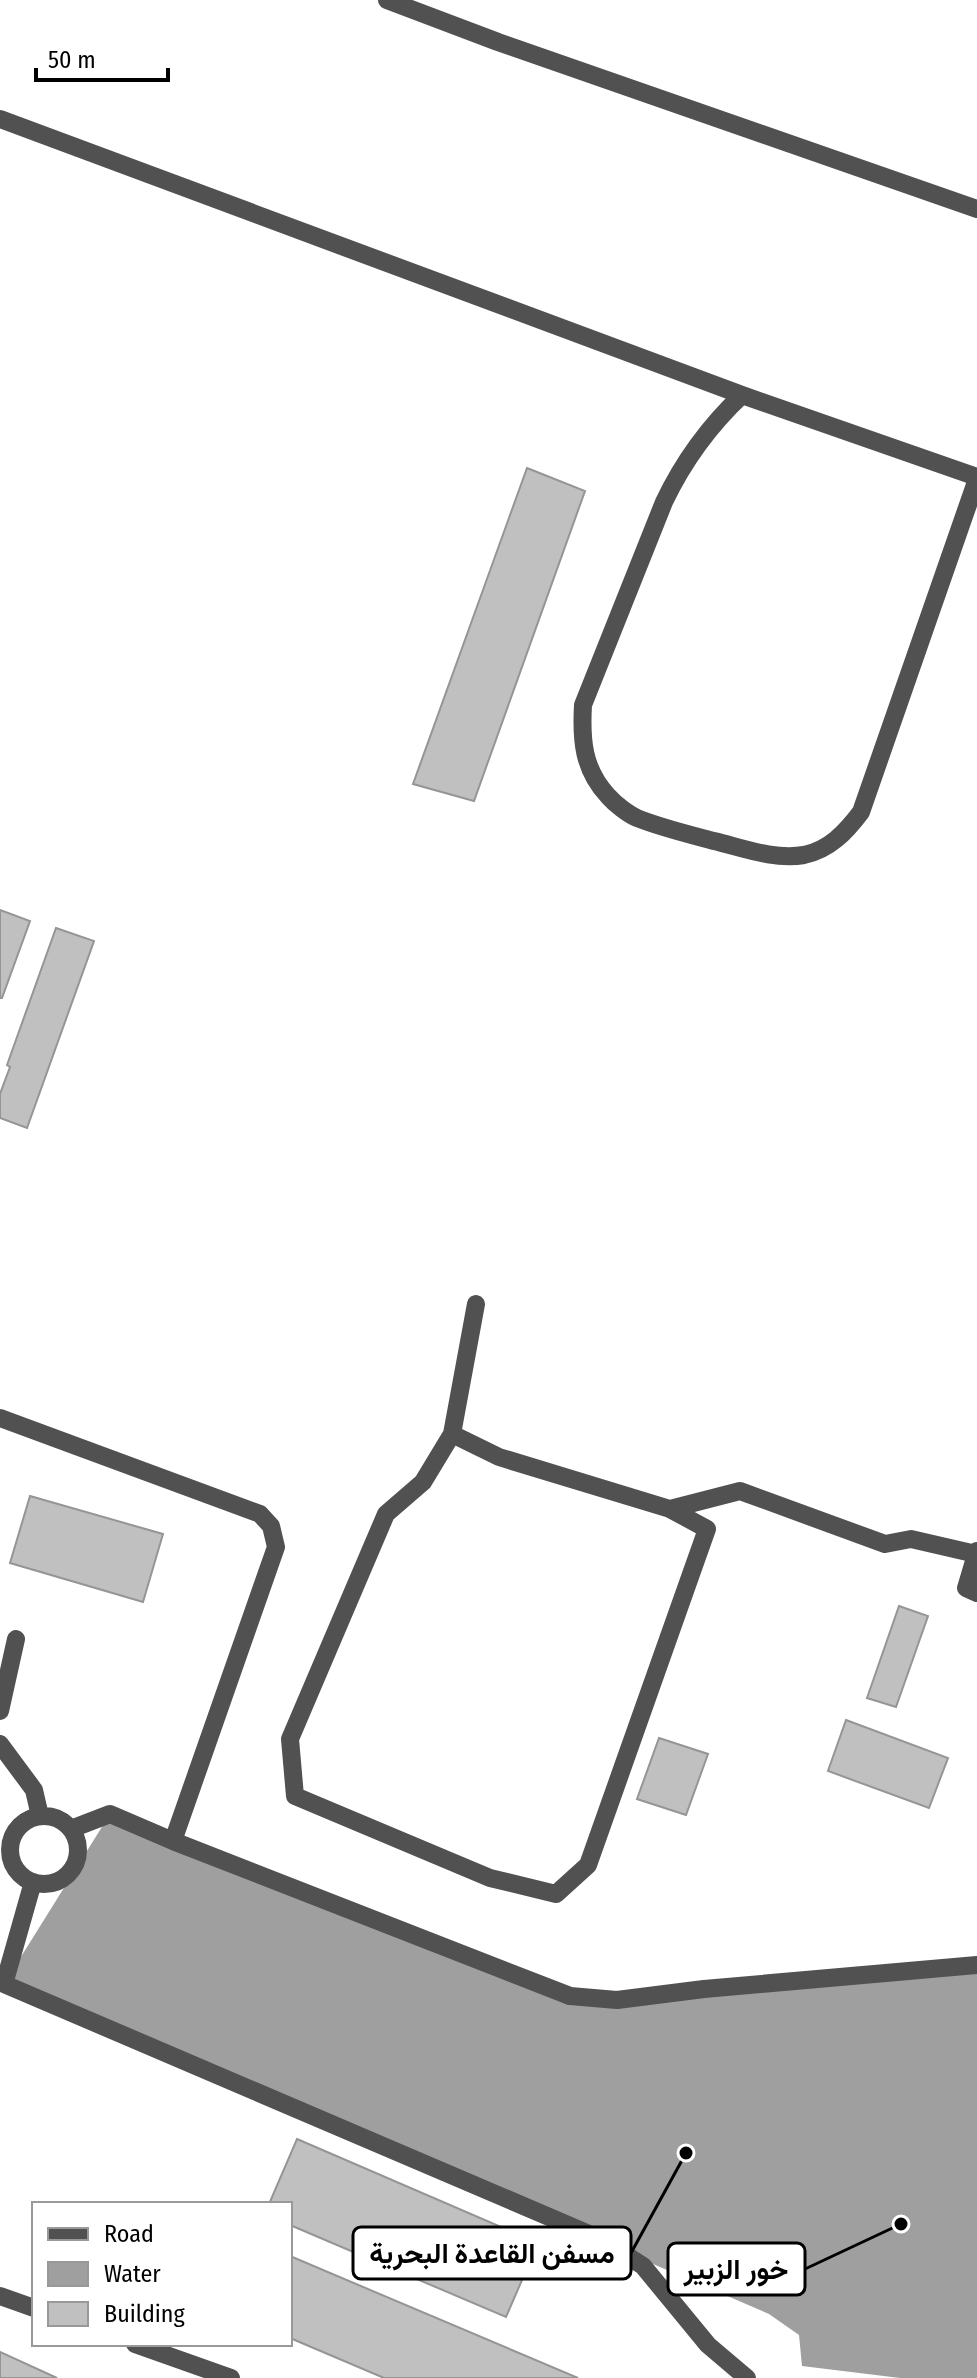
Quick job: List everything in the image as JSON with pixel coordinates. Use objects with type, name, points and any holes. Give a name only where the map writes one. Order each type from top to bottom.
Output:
[{"type":"lane","points":[[387,0],[498,42],[977,209]]},
{"type":"lane","points":[[0,119],[742,395],[977,478],[861,812],[847,831],[828,846],[806,855],[783,857],[665,828],[634,817],[608,797],[590,769],[581,738],[583,705],[678,472],[710,426],[742,395]]},
{"type":"lane","points":[[452,1434],[499,1457],[670,1509],[707,1529],[588,1865],[556,1894],[490,1878],[295,1796],[290,1739],[386,1514],[423,1482],[452,1434],[476,1304]]},
{"type":"lane","points":[[0,1418],[260,1514],[271,1526],[276,1547],[173,1841]]},
{"type":"lane","points":[[670,1509],[740,1491],[885,1544],[911,1539],[977,1553],[966,1588],[977,1593]]},
{"type":"lane","points":[[0,1711],[16,1639]]},
{"type":"lane","points":[[0,1744],[34,1790],[40,1816]]},
{"type":"lane","points":[[71,1829],[110,1814],[570,1996],[617,2000],[704,1989],[977,1965]]},
{"type":"lane","points":[[40,1816],[52,1817],[63,1821],[71,1829],[79,1849],[72,1870],[55,1883],[33,1882],[23,1877],[6,1858],[14,1835],[29,1820],[40,1816]]},
{"type":"lane","points":[[33,1882],[2,1992],[603,2240],[643,2266],[708,2345],[747,2378]]},
{"type":"lane","points":[[0,2296],[32,2307]]},
{"type":"lane","points":[[141,2346],[231,2378]]},
{"type":"water","points":[[110,1814],[570,1996],[977,1965],[977,2378],[900,2378],[802,2366],[799,2335],[769,2314],[4,1984]]},
{"type":"building","points":[[527,468],[585,491],[474,801],[413,784]]},
{"type":"building","points":[[0,910],[30,921],[2,998],[0,998]]},
{"type":"building","points":[[56,928],[94,941],[27,1128],[0,1118],[0,1094],[10,1067],[7,1065]]},
{"type":"building","points":[[30,1496],[163,1534],[143,1602],[10,1563]]},
{"type":"building","points":[[899,1606],[928,1616],[896,1707],[867,1698]]},
{"type":"building","points":[[846,1720],[948,1758],[929,1808],[828,1771]]},
{"type":"building","points":[[659,1738],[708,1754],[686,1815],[637,1799]]},
{"type":"building","points":[[297,2139],[538,2243],[506,2317],[292,2226],[292,2202],[270,2202]]},
{"type":"building","points":[[292,2257],[578,2378],[384,2378],[292,2339]]},
{"type":"building","points":[[0,2352],[57,2378],[0,2378]]},
{"type":"place","name":"مسفن القاعدة البحرية","points":[[686,2153]]},
{"type":"place","name":"خور الزبير","points":[[901,2224]]}]
